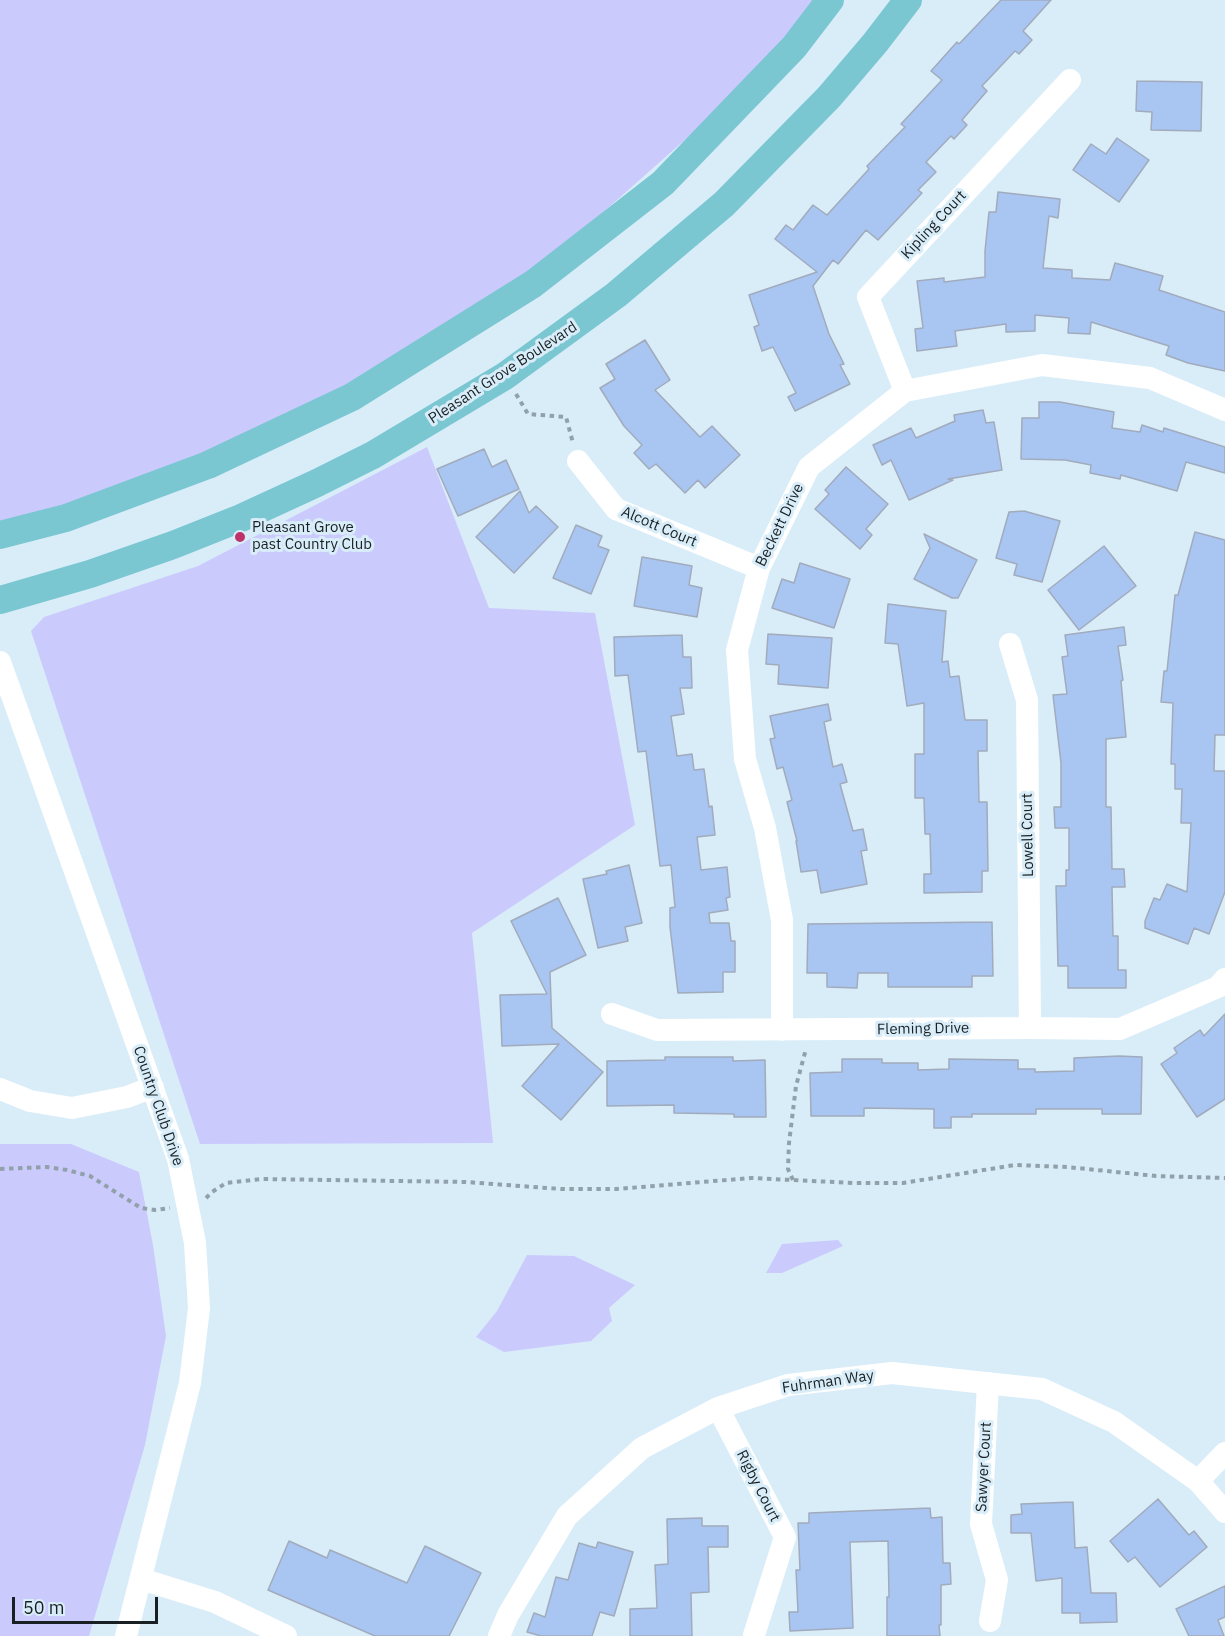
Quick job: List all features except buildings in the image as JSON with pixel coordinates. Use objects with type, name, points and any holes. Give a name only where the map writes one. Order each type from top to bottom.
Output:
[{"type":"main road","points":[[0,535],[66,518],[208,465],[352,397],[533,284],[663,183],[794,47],[830,0]]},
{"type":"main road","name":"Pleasant Grove Boulevard","points":[[0,600],[90,574],[241,518],[373,454],[505,376],[616,295],[724,204],[828,97],[875,43],[908,0]]},
{"type":"street","name":"Kipling Court","points":[[904,391],[868,297],[1070,80]]},
{"type":"street","name":"Beckett Drive","points":[[782,1030],[782,920],[765,828],[745,759],[737,650],[759,568],[809,467],[904,391],[1042,364],[1150,378],[1225,410]]},
{"type":"street","name":"Alcott Court","points":[[578,461],[616,509],[759,568]]},
{"type":"street","name":"Lowell Court","points":[[1010,644],[1027,700],[1030,1028]]},
{"type":"street","name":"Country Club Drive","points":[[0,662],[178,1159],[195,1243],[199,1308],[190,1383],[126,1636]]},
{"type":"street","name":"Fleming Drive","points":[[612,1014],[657,1030],[1120,1029],[1218,987],[1225,979]]},
{"type":"street","points":[[0,1089],[30,1101],[72,1108],[127,1097],[153,1087]]},
{"type":"street","name":"Fuhrman Way","points":[[499,1636],[508,1615],[567,1516],[642,1448],[718,1408],[788,1385],[892,1373],[1042,1389],[1114,1422],[1198,1481],[1225,1512]]},
{"type":"street","name":"Sawyer Court","points":[[988,1383],[981,1524],[997,1580],[990,1621]]},
{"type":"street","name":"Rigby Court","points":[[718,1408],[785,1537],[754,1635]]},
{"type":"street","points":[[1198,1481],[1225,1453]]},
{"type":"street","points":[[141,1579],[215,1602],[286,1636]]},
{"type":"path","points":[[505,376],[528,414],[566,417],[578,461]]},
{"type":"path","points":[[793,1180],[788,1169],[789,1143],[796,1086],[806,1051],[806,1030]]},
{"type":"path","points":[[204,1201],[212,1192],[226,1183],[262,1179],[466,1182],[561,1189],[617,1189],[751,1178],[903,1183],[1015,1165],[1067,1167],[1156,1176],[1225,1178]]},
{"type":"path","points":[[0,1169],[47,1167],[67,1170],[90,1176],[141,1208],[155,1210],[165,1208]]},
{"type":"shaded area","points":[[0,0],[817,0],[755,70],[696,130],[591,223],[525,274],[383,366],[246,436],[89,498],[0,524]]},
{"type":"shaded area","points":[[427,447],[489,608],[595,613],[635,825],[472,933],[493,1143],[200,1144],[31,631],[44,617],[198,566]]},
{"type":"shaded area","points":[[0,1144],[71,1144],[139,1172],[153,1245],[166,1336],[145,1445],[89,1636],[0,1636]]},
{"type":"shaded area","points":[[838,1240],[843,1246],[782,1273],[766,1273],[782,1244]]},
{"type":"shaded area","points":[[527,1255],[574,1256],[635,1285],[609,1308],[612,1321],[591,1341],[504,1352],[476,1337],[497,1311]]},
{"type":"place","name":"Pleasant Grove past Country Club","points":[[240,537]]}]
